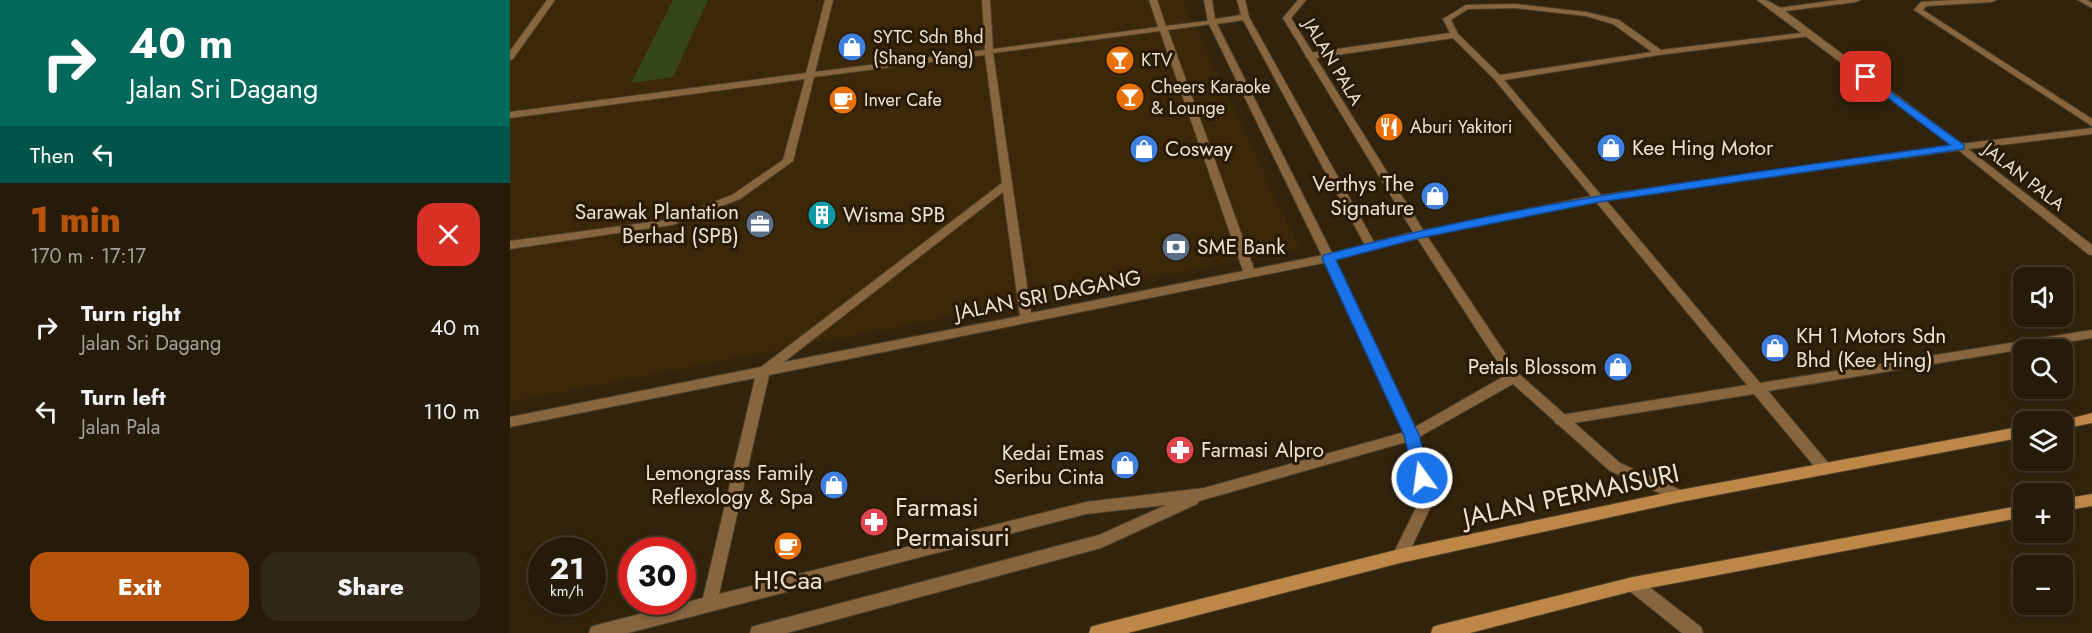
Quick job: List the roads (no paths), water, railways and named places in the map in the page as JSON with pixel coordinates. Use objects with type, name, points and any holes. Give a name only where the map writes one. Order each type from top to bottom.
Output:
[{"type":"street","points":[[510,57],[551,0]]},
{"type":"street","points":[[510,245],[668,223],[736,197],[788,160],[829,0]]},
{"type":"street","points":[[986,0],[989,52],[1026,319]]},
{"type":"street","points":[[1153,0],[1165,28],[1250,274]]},
{"type":"street","points":[[1208,0],[1212,22],[1329,258],[1412,435],[1427,500],[1400,556]]},
{"type":"street","points":[[1241,0],[1245,17],[1371,246]]},
{"type":"street","name":"JALAN PALA","points":[[1302,0],[1287,18],[1420,234],[1514,377],[1615,467],[1680,496]]},
{"type":"street","name":"JALAN PALA","points":[[1761,0],[1778,10],[1960,147],[2092,251]]},
{"type":"street","points":[[1778,10],[1856,0]]},
{"type":"street","points":[[1992,0],[1924,4],[1918,10],[2092,123]]},
{"type":"street","points":[[2082,0],[2092,6]]},
{"type":"street","points":[[1659,53],[1616,22],[1586,14],[1515,6],[1466,6],[1447,19],[1455,35],[1498,78],[1825,469]]},
{"type":"street","points":[[510,115],[1245,17]]},
{"type":"street","points":[[1498,78],[1659,53],[1810,34]]},
{"type":"street","points":[[1309,56],[1455,35]]},
{"type":"street","name":"JALAN SRI DAGANG","points":[[510,422],[1329,258],[1420,234],[1599,198],[1960,147],[2092,131]]},
{"type":"street","points":[[709,605],[763,372],[1008,183]]},
{"type":"street","points":[[1561,420],[1759,390],[2092,334]]},
{"type":"street","points":[[758,633],[1101,541],[1204,494],[1412,435],[1514,377]]},
{"type":"street","points":[[2073,422],[2092,418]]},
{"type":"street","name":"JALAN PERMAISURI","points":[[1097,633],[1400,556],[1680,496],[2013,433]]},
{"type":"street","points":[[597,633],[1086,508],[1204,494]]},
{"type":"street","points":[[2073,503],[2092,500]]},
{"type":"street","points":[[1439,633],[1633,584],[2013,513]]},
{"type":"street","points":[[1633,584],[1695,633]]},
{"type":"place","name":"SYTC Sdn Bhd (Shang Yang)","points":[[852,47]]},
{"type":"place","name":"KTV","points":[[1120,60]]},
{"type":"place","name":"Cheers Karaoke & Lounge","points":[[1130,97]]},
{"type":"place","name":"Inver Cafe","points":[[843,100]]},
{"type":"place","name":"Aburi Yakitori","points":[[1389,127]]},
{"type":"place","name":"Kee Hing Motor","points":[[1611,148]]},
{"type":"place","name":"Cosway","points":[[1144,149]]},
{"type":"place","name":"Verthys The Signature","points":[[1435,196]]},
{"type":"place","name":"Wisma SPB","points":[[822,215]]},
{"type":"place","name":"Sarawak Plantation Berhad (SPB)","points":[[760,224]]},
{"type":"place","name":"SME Bank","points":[[1176,247]]},
{"type":"place","name":"KH 1 Motors Sdn Bhd (Kee Hing)","points":[[1775,348]]},
{"type":"place","name":"Petals Blossom","points":[[1618,367]]},
{"type":"place","name":"Farmasi Alpro","points":[[1180,450]]},
{"type":"place","name":"Kedai Emas Seribu Cinta","points":[[1125,465]]},
{"type":"place","name":"Lemongrass Family Reflexology & Spa","points":[[834,485]]},
{"type":"place","name":"Farmasi Permaisuri","points":[[874,522]]},
{"type":"place","name":"H!Caa","points":[[788,546]]}]
